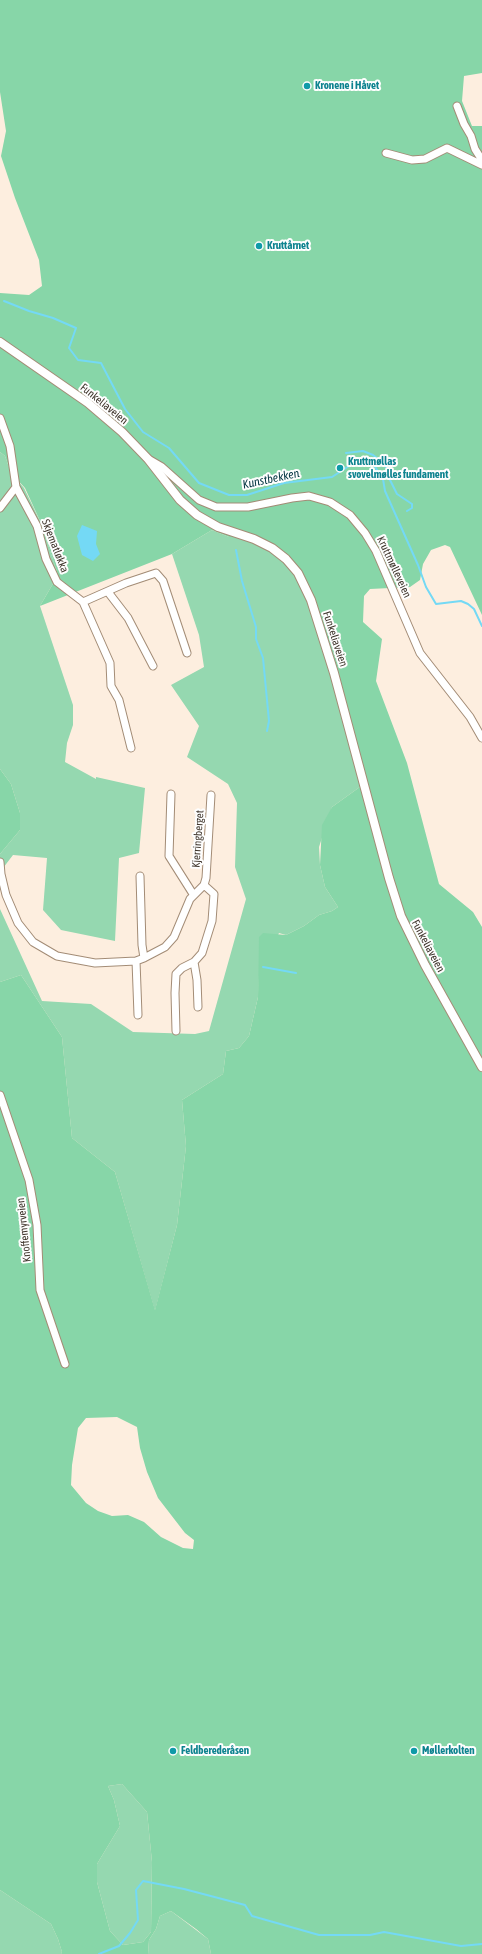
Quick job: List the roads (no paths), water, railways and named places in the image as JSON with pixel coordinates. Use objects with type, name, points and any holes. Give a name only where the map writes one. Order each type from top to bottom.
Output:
[{"type":"street","points":[[457,106],[464,124],[471,136],[475,149],[482,160]]},
{"type":"street","points":[[386,153],[399,157],[420,160],[429,158],[446,148],[482,165]]},
{"type":"street","name":"Funkeliaveien","points":[[0,342],[100,413],[122,432],[148,459],[180,500],[197,515],[218,527],[254,539],[272,548],[286,559],[303,581],[311,600],[334,673],[389,878],[401,916],[425,965],[482,1067]]},
{"type":"street","points":[[0,418],[10,446],[16,487],[0,508]]},
{"type":"street","name":"Kruttmølleveien","points":[[148,459],[162,467],[198,500],[216,507],[248,507],[309,496],[330,502],[344,510],[358,523],[376,551],[420,653],[470,717],[482,738]]},
{"type":"street","name":"Skjematløkka","points":[[16,487],[37,526],[46,559],[57,582],[83,602]]},
{"type":"street","points":[[131,748],[119,700],[111,686],[110,663],[83,602],[156,573],[163,581],[187,653]]},
{"type":"street","points":[[108,592],[128,618],[153,666]]},
{"type":"street","name":"Kjerringberget","points":[[171,794],[169,856],[192,894]]},
{"type":"street","name":"Kjerringberget","points":[[204,885],[206,878],[211,795]]},
{"type":"street","points":[[0,862],[6,895],[18,923],[33,942],[57,956],[95,964],[136,961],[165,947],[174,937],[192,894],[204,885],[214,894],[214,911],[205,947],[194,962],[182,968],[176,974],[176,1031]]},
{"type":"street","points":[[140,876],[142,945],[144,958]]},
{"type":"street","points":[[136,961],[138,1015]]},
{"type":"street","points":[[194,962],[197,980],[198,1007]]},
{"type":"street","name":"Knoffemyrveien","points":[[0,1095],[29,1180],[37,1224],[40,1290],[65,1364]]},
{"type":"water","points":[[82,525],[97,531],[96,544],[100,554],[93,561],[82,555],[77,536]]},
{"type":"waterway","name":"Kunstbekken","points":[[4,301],[29,311],[53,318],[76,328],[69,348],[78,360],[101,363],[125,409],[143,432],[169,448],[199,483],[229,495],[247,495],[284,483],[332,477],[355,462],[363,460],[372,462],[383,479],[385,491],[418,565],[426,587],[436,604],[461,601],[468,604],[474,609],[482,626]]},
{"type":"waterway","points":[[346,453],[363,451],[373,455],[382,462],[388,470],[389,478],[397,494],[412,504],[412,508],[407,511]]},
{"type":"waterway","points":[[236,550],[242,581],[256,627],[256,639],[263,658],[269,721],[267,731]]},
{"type":"waterway","points":[[263,967],[296,973]]},
{"type":"waterway","points":[[99,1954],[119,1946],[130,1933],[138,1920],[136,1890],[143,1881],[184,1889],[245,1905],[252,1916],[319,1935],[370,1935],[384,1932],[461,1946],[482,1944]]},
{"type":"place","name":"Kronene i Håvet","points":[[307,86]]},
{"type":"place","name":"Kruttårnet","points":[[259,246]]},
{"type":"place","name":"Kruttmøllas svovelmølles fundament","points":[[340,468]]},
{"type":"place","name":"Feldberederåsen","points":[[173,1751]]},
{"type":"place","name":"Møllerkolten","points":[[414,1751]]}]
